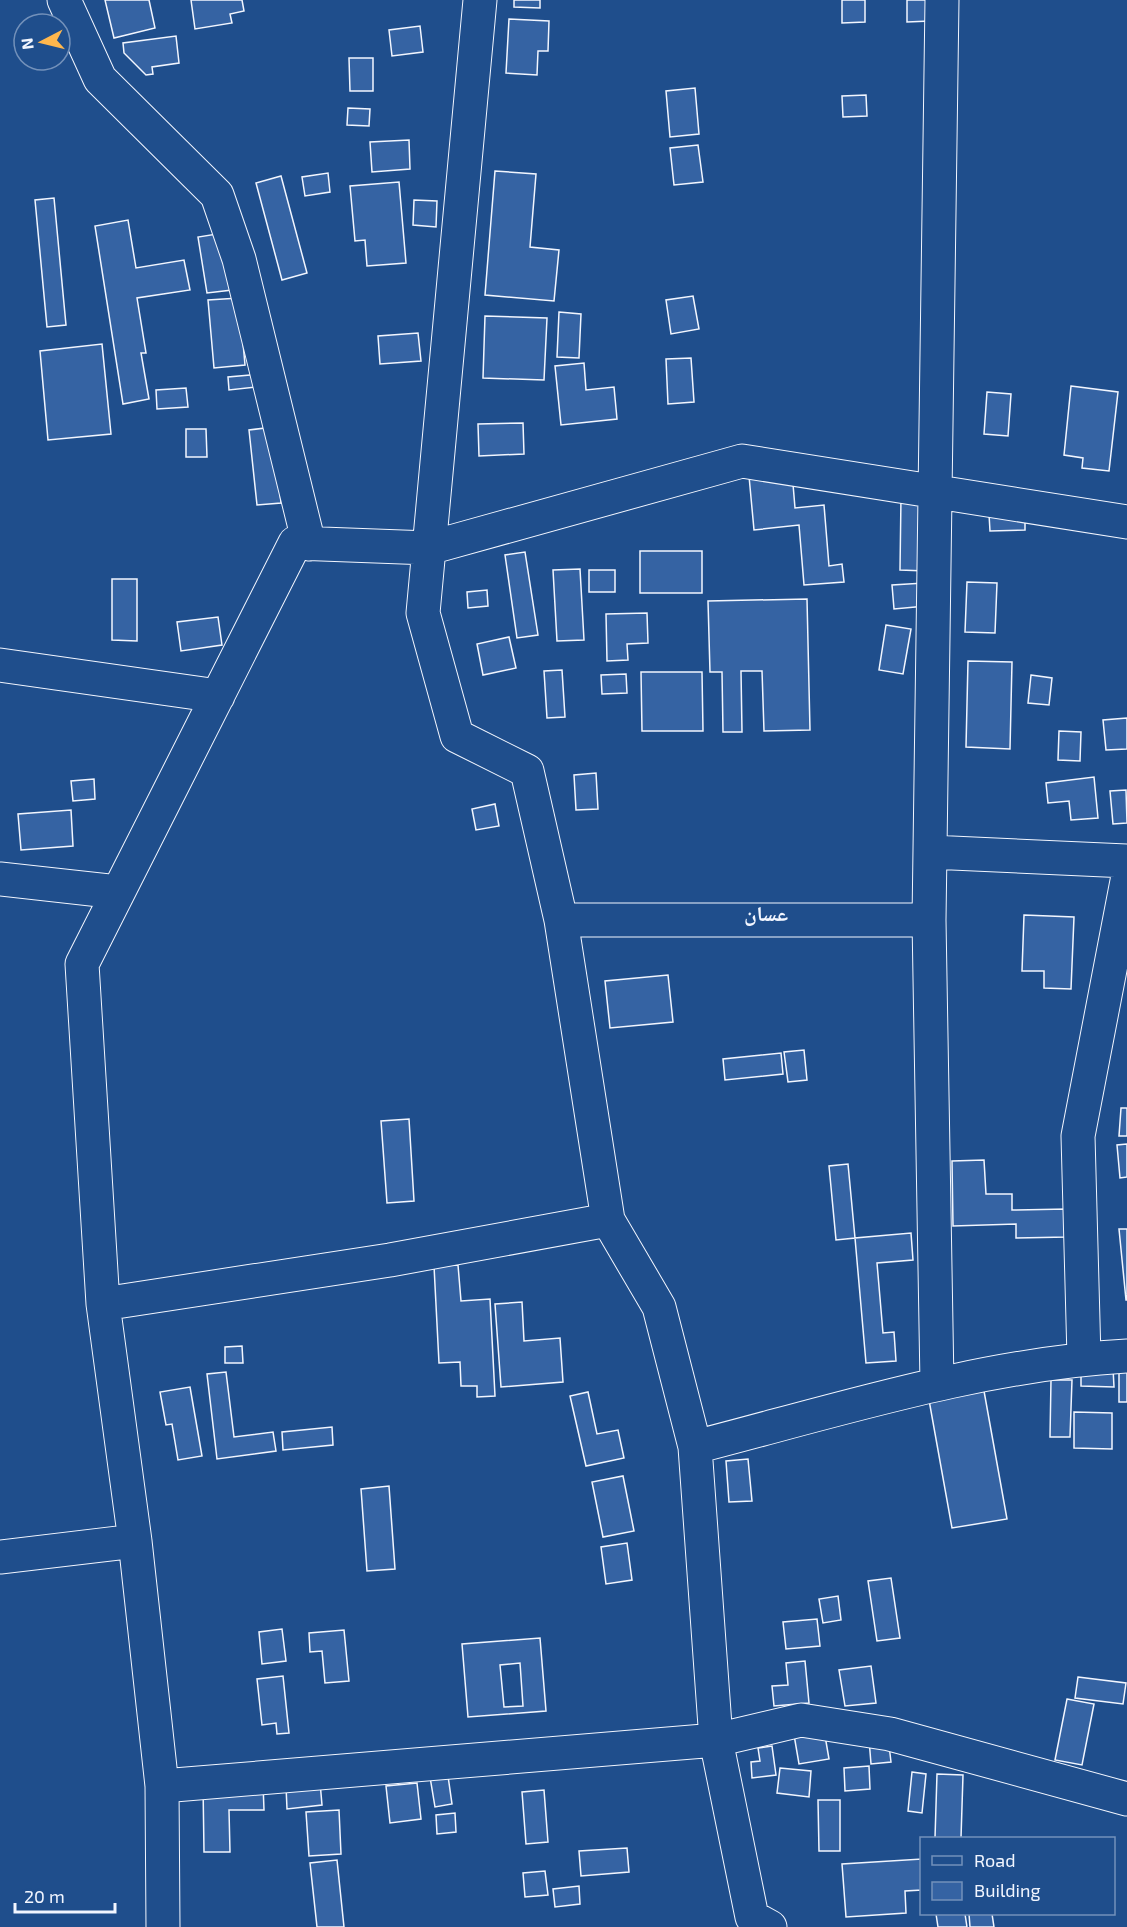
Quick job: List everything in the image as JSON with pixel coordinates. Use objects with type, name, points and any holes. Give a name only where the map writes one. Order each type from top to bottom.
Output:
[{"type":"street","points":[[64,0],[100,79],[217,195],[239,259],[309,544]]},
{"type":"street","points":[[480,0],[423,613],[457,736],[527,771],[561,920],[608,1220],[659,1306],[695,1447],[716,1740],[752,1917],[770,1927]]},
{"type":"street","points":[[937,1384],[929,920],[942,0]]},
{"type":"street","points":[[162,1927],[162,1786],[135,1541],[102,1304],[82,964],[295,543],[429,548],[742,461],[1127,522]]},
{"type":"street","points":[[0,665],[218,696]]},
{"type":"street","points":[[930,852],[1127,861]]},
{"type":"street","points":[[0,879],[118,892]]},
{"type":"street","points":[[1084,1358],[1078,1136],[1127,881]]},
{"type":"street","points":[[561,920],[929,920]]},
{"type":"street","points":[[102,1304],[390,1260],[608,1220]]},
{"type":"street","points":[[695,1447],[937,1384],[1084,1358],[1127,1356]]},
{"type":"street","points":[[0,1557],[135,1541]]},
{"type":"street","points":[[162,1786],[716,1740],[801,1720],[890,1734],[1127,1799]]},
{"type":"building","points":[[105,0],[149,0],[155,28],[114,38]]},
{"type":"building","points":[[191,0],[242,0],[244,11],[230,14],[232,23],[195,29]]},
{"type":"building","points":[[514,0],[540,0],[540,8],[514,7]]},
{"type":"building","points":[[842,0],[865,0],[865,22],[842,23]]},
{"type":"building","points":[[907,0],[929,0],[930,21],[907,22]]},
{"type":"building","points":[[509,19],[549,21],[548,51],[538,51],[537,75],[506,73]]},
{"type":"building","points":[[420,26],[423,52],[392,56],[389,30]]},
{"type":"building","points":[[176,36],[179,63],[152,67],[153,74],[146,75],[124,53],[123,43]]},
{"type":"building","points":[[349,58],[373,58],[373,91],[350,91]]},
{"type":"building","points":[[695,88],[699,134],[670,137],[666,91]]},
{"type":"building","points":[[866,95],[867,116],[843,117],[842,96]]},
{"type":"building","points":[[348,108],[370,109],[369,126],[347,125]]},
{"type":"building","points":[[409,140],[410,169],[372,172],[370,142]]},
{"type":"building","points":[[698,145],[703,182],[674,185],[670,148]]},
{"type":"building","points":[[495,171],[536,174],[530,247],[559,250],[554,301],[485,295]]},
{"type":"building","points":[[328,173],[330,192],[305,196],[302,177]]},
{"type":"building","points":[[281,176],[307,273],[282,280],[256,183]]},
{"type":"building","points":[[399,182],[406,263],[367,266],[365,240],[355,241],[350,186]]},
{"type":"building","points":[[54,198],[66,325],[47,327],[35,200]]},
{"type":"building","points":[[414,200],[437,201],[436,227],[413,225]]},
{"type":"building","points":[[128,220],[136,268],[184,260],[190,290],[137,298],[146,353],[141,353],[149,399],[123,404],[95,226]]},
{"type":"building","points":[[223,233],[232,290],[207,293],[198,237]]},
{"type":"building","points":[[693,296],[699,329],[671,334],[666,300]]},
{"type":"building","points":[[239,298],[245,365],[214,368],[208,300]]},
{"type":"building","points":[[559,312],[581,314],[579,358],[557,357]]},
{"type":"building","points":[[485,316],[547,318],[544,380],[483,378]]},
{"type":"building","points":[[418,333],[421,361],[380,364],[378,336]]},
{"type":"building","points":[[102,344],[111,434],[48,440],[40,351]]},
{"type":"building","points":[[691,358],[694,402],[668,404],[666,359]]},
{"type":"building","points":[[584,363],[586,390],[614,387],[617,419],[561,425],[555,366]]},
{"type":"building","points":[[263,374],[264,386],[229,390],[228,377]]},
{"type":"building","points":[[1071,386],[1118,392],[1109,471],[1082,468],[1083,458],[1064,455]]},
{"type":"building","points":[[186,388],[188,407],[157,409],[156,390]]},
{"type":"building","points":[[987,392],[1011,394],[1008,436],[984,434]]},
{"type":"building","points":[[523,423],[524,454],[479,456],[478,424]]},
{"type":"building","points":[[273,427],[281,503],[257,505],[249,430]]},
{"type":"building","points":[[186,429],[206,429],[207,457],[186,457]]},
{"type":"building","points":[[792,472],[795,508],[824,505],[829,566],[842,564],[844,582],[804,585],[799,525],[754,530],[749,476]]},
{"type":"building","points":[[901,497],[927,498],[926,571],[900,570]]},
{"type":"building","points":[[1025,513],[1025,530],[990,531],[989,514]]},
{"type":"building","points":[[640,551],[702,551],[702,593],[640,593]]},
{"type":"building","points":[[525,552],[538,635],[517,638],[505,555]]},
{"type":"building","points":[[580,569],[584,640],[557,641],[553,570]]},
{"type":"building","points":[[589,570],[615,570],[615,592],[589,592]]},
{"type":"building","points":[[112,579],[137,579],[137,641],[112,640]]},
{"type":"building","points":[[967,582],[997,583],[995,633],[965,632]]},
{"type":"building","points":[[924,583],[926,606],[894,609],[892,585]]},
{"type":"building","points":[[487,590],[488,606],[468,608],[467,592]]},
{"type":"building","points":[[807,599],[810,730],[764,731],[762,671],[741,671],[742,732],[723,732],[722,672],[710,672],[708,601]]},
{"type":"building","points":[[647,613],[648,643],[627,644],[628,660],[607,661],[606,614]]},
{"type":"building","points":[[218,617],[222,645],[181,651],[177,622]]},
{"type":"building","points":[[886,625],[911,629],[903,674],[879,670]]},
{"type":"building","points":[[509,637],[516,668],[483,675],[477,644]]},
{"type":"building","points":[[968,661],[1012,662],[1010,749],[966,747]]},
{"type":"building","points":[[562,670],[565,717],[547,718],[544,671]]},
{"type":"building","points":[[641,672],[702,672],[703,731],[642,731]]},
{"type":"building","points":[[626,674],[627,693],[602,694],[601,675]]},
{"type":"building","points":[[1031,675],[1052,678],[1049,705],[1028,703]]},
{"type":"building","points":[[1127,718],[1127,749],[1106,750],[1103,720]]},
{"type":"building","points":[[1059,731],[1081,732],[1080,761],[1058,760]]},
{"type":"building","points":[[596,773],[598,809],[576,810],[574,775]]},
{"type":"building","points":[[1094,777],[1098,818],[1071,820],[1069,801],[1048,803],[1046,783]]},
{"type":"building","points":[[94,779],[95,799],[73,801],[71,781]]},
{"type":"building","points":[[1126,790],[1127,823],[1113,824],[1110,791]]},
{"type":"building","points":[[495,804],[499,826],[476,830],[472,809]]},
{"type":"building","points":[[71,810],[73,846],[21,850],[18,814]]},
{"type":"building","points":[[1024,915],[1074,917],[1071,989],[1044,988],[1044,971],[1022,971]]},
{"type":"building","points":[[668,975],[673,1022],[610,1028],[605,981]]},
{"type":"building","points":[[804,1050],[807,1080],[788,1082],[784,1052]]},
{"type":"building","points":[[781,1053],[783,1074],[725,1080],[723,1059]]},
{"type":"building","points":[[1121,1108],[1127,1108],[1127,1136],[1119,1136]]},
{"type":"building","points":[[409,1119],[414,1201],[387,1203],[381,1121]]},
{"type":"building","points":[[1127,1144],[1127,1177],[1120,1178],[1117,1145]]},
{"type":"building","points":[[984,1160],[986,1194],[1012,1194],[1012,1210],[1067,1209],[1067,1237],[1016,1238],[1016,1224],[953,1226],[952,1161]]},
{"type":"building","points":[[848,1164],[855,1238],[836,1240],[829,1166]]},
{"type":"building","points":[[1119,1229],[1127,1229],[1127,1300],[1126,1300]]},
{"type":"building","points":[[911,1233],[913,1260],[877,1263],[883,1333],[894,1332],[896,1361],[866,1363],[855,1238]]},
{"type":"building","points":[[458,1265],[461,1301],[490,1299],[495,1396],[477,1397],[477,1386],[461,1386],[460,1362],[439,1363],[434,1266]]},
{"type":"building","points":[[522,1302],[524,1341],[560,1338],[563,1382],[501,1387],[495,1304]]},
{"type":"building","points":[[242,1346],[243,1363],[225,1363],[225,1347]]},
{"type":"building","points":[[1081,1367],[1113,1368],[1114,1387],[1081,1386]]},
{"type":"building","points":[[1119,1370],[1127,1370],[1127,1402],[1119,1402]]},
{"type":"building","points":[[226,1372],[234,1437],[273,1432],[276,1451],[217,1459],[207,1374]]},
{"type":"building","points":[[1051,1380],[1072,1380],[1070,1437],[1050,1437]]},
{"type":"building","points":[[190,1387],[202,1456],[178,1460],[172,1424],[166,1425],[160,1392]]},
{"type":"building","points":[[984,1391],[1007,1519],[952,1528],[929,1400]]},
{"type":"building","points":[[588,1392],[597,1434],[618,1430],[624,1458],[586,1466],[570,1396]]},
{"type":"building","points":[[1074,1412],[1112,1413],[1112,1449],[1074,1448]]},
{"type":"building","points":[[332,1427],[333,1445],[283,1450],[282,1432]]},
{"type":"building","points":[[748,1459],[752,1501],[729,1502],[726,1461]]},
{"type":"building","points":[[623,1476],[634,1531],[603,1537],[592,1482]]},
{"type":"building","points":[[389,1486],[395,1569],[367,1571],[361,1489]]},
{"type":"building","points":[[627,1543],[632,1580],[606,1584],[601,1547]]},
{"type":"building","points":[[891,1578],[900,1638],[877,1641],[868,1581]]},
{"type":"building","points":[[838,1596],[841,1620],[823,1623],[819,1599]]},
{"type":"building","points":[[817,1619],[820,1646],[786,1649],[783,1622]]},
{"type":"building","points":[[282,1629],[286,1661],[262,1664],[259,1632]]},
{"type":"building","points":[[344,1630],[349,1681],[325,1683],[322,1651],[310,1652],[309,1633]]},
{"type":"building","points":[[540,1638],[546,1711],[468,1717],[462,1644]],"holes":[[[520,1663],[523,1706],[504,1707],[500,1665]]]},
{"type":"building","points":[[805,1661],[809,1703],[774,1706],[772,1686],[788,1685],[786,1663]]},
{"type":"building","points":[[871,1666],[876,1703],[845,1706],[839,1670]]},
{"type":"building","points":[[283,1676],[289,1733],[277,1734],[276,1723],[262,1725],[257,1679]]},
{"type":"building","points":[[1078,1677],[1126,1683],[1123,1704],[1075,1698]]},
{"type":"building","points":[[1067,1699],[1094,1704],[1082,1765],[1055,1760]]},
{"type":"building","points":[[823,1724],[829,1759],[799,1764],[793,1729]]},
{"type":"building","points":[[888,1737],[891,1762],[871,1764],[869,1739]]},
{"type":"building","points":[[772,1746],[776,1775],[752,1778],[751,1762],[760,1761],[758,1748]]},
{"type":"building","points":[[446,1762],[452,1804],[435,1807],[428,1765]]},
{"type":"building","points":[[869,1766],[870,1789],[845,1791],[844,1768]]},
{"type":"building","points":[[780,1768],[811,1771],[809,1797],[777,1793]]},
{"type":"building","points":[[912,1772],[926,1774],[922,1813],[908,1811]]},
{"type":"building","points":[[937,1774],[963,1775],[961,1837],[935,1837]]},
{"type":"building","points":[[320,1782],[322,1805],[287,1809],[286,1786]]},
{"type":"building","points":[[417,1783],[421,1819],[390,1823],[386,1786]]},
{"type":"building","points":[[263,1784],[264,1810],[229,1810],[230,1852],[204,1852],[203,1785]]},
{"type":"building","points":[[544,1790],[548,1842],[526,1844],[522,1792]]},
{"type":"building","points":[[818,1800],[840,1800],[840,1851],[819,1851]]},
{"type":"building","points":[[339,1810],[341,1854],[309,1856],[306,1812]]},
{"type":"building","points":[[455,1813],[456,1832],[437,1834],[436,1815]]},
{"type":"building","points":[[627,1848],[629,1872],[581,1876],[579,1851]]},
{"type":"building","points":[[920,1859],[920,1890],[905,1891],[906,1913],[846,1917],[842,1864]]},
{"type":"building","points":[[337,1860],[344,1927],[317,1927],[310,1863]]},
{"type":"building","points":[[545,1871],[548,1895],[525,1897],[523,1873]]},
{"type":"building","points":[[579,1886],[580,1904],[555,1907],[553,1889]]},
{"type":"building","points":[[936,1915],[965,1915],[967,1927],[938,1927]]},
{"type":"building","points":[[969,1915],[992,1915],[994,1927],[970,1927]]},
{"type":"district","name":"عسان","points":[[766,914]]}]
